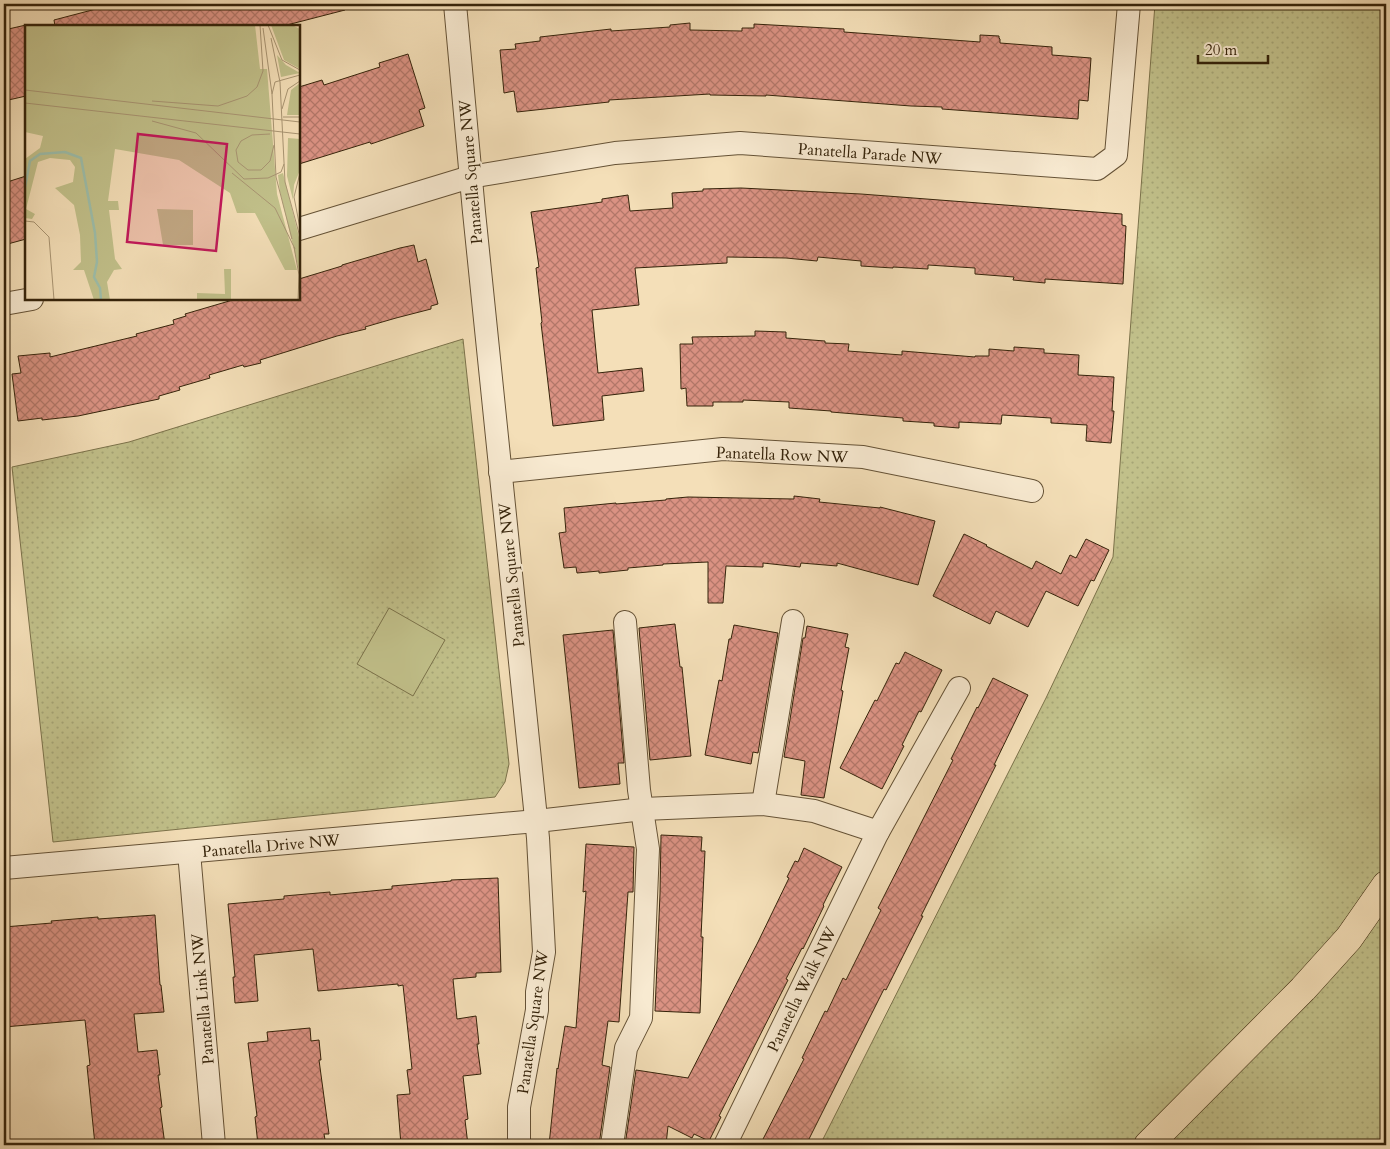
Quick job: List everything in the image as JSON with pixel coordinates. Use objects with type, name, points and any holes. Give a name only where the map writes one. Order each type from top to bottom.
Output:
[{"type":"highway","points":[[1148,1145],[1303,989],[1349,938],[1386,885]]},
{"type":"street","name":"Panatella Square NW","points":[[455,4],[470,177],[537,821],[544,952],[519,1107],[519,1145]]},
{"type":"street","name":"Panatella Parade NW","points":[[300,229],[470,177],[615,153],[740,143],[1097,169],[1116,155],[1129,4]]},
{"type":"street","points":[[4,304],[26,300]]},
{"type":"street","name":"Panatella Row NW","points":[[500,472],[723,449],[862,457],[1032,491]]},
{"type":"street","points":[[612,1145],[626,1048],[641,1018],[648,850],[639,790],[625,622]]},
{"type":"street","points":[[763,804],[793,622]]},
{"type":"street","name":"Panatella Walk NW","points":[[725,1145],[878,832],[959,688]]},
{"type":"street","points":[[537,821],[643,809],[763,804],[814,811],[878,832]]},
{"type":"street","name":"Panatella Drive NW","points":[[4,868],[537,821]]},
{"type":"street","name":"Panatella Link NW","points":[[189,852],[214,1145]]},
{"type":"shaded area","points":[[1155,4],[1386,4],[1386,1145],[820,1145],[1046,698],[1113,557]]},
{"type":"shaded area","points":[[463,339],[509,764],[505,782],[495,797],[53,842],[12,467],[129,442]]},
{"type":"shaded area","points":[[389,608],[445,640],[413,696],[357,664]]},
{"type":"building","points":[[115,4],[345,4],[345,10],[287,25],[55,25],[54,20]]},
{"type":"building","points":[[690,23],[690,30],[742,31],[742,28],[754,28],[754,24],[844,29],[844,32],[980,42],[980,35],[999,36],[1000,43],[1052,47],[1052,55],[1091,58],[1088,101],[1079,100],[1078,119],[942,109],[942,107],[766,95],[710,94],[609,100],[609,102],[517,112],[514,91],[504,93],[500,50],[516,49],[515,44],[540,41],[540,37],[611,29],[611,31],[670,27],[670,25]]},
{"type":"building","points":[[25,25],[25,96],[4,101],[4,30]]},
{"type":"building","points":[[408,54],[425,108],[419,110],[424,126],[371,144],[370,142],[300,164],[300,87],[322,80],[324,85],[380,67],[379,63]]},
{"type":"building","points":[[25,176],[25,239],[4,245],[4,183]]},
{"type":"building","points":[[741,188],[861,194],[1122,214],[1122,225],[1126,226],[1123,284],[1045,279],[1045,283],[1013,280],[1014,277],[975,274],[975,268],[928,265],[928,269],[861,266],[861,261],[818,257],[817,261],[786,258],[727,257],[727,263],[635,268],[639,305],[592,310],[598,373],[642,368],[644,391],[602,396],[604,420],[553,426],[536,268],[539,267],[531,212],[602,202],[602,199],[628,195],[630,211],[673,208],[672,193],[703,191],[703,189]]},
{"type":"building","points":[[414,245],[418,262],[426,259],[438,304],[431,306],[431,309],[365,327],[366,329],[260,360],[261,363],[244,367],[243,365],[209,375],[210,378],[179,387],[180,390],[159,396],[159,399],[78,416],[18,421],[12,374],[21,373],[18,356],[50,353],[50,357],[137,336],[136,334],[174,324],[173,320],[186,316],[185,314],[233,300],[300,300],[300,279]]},
{"type":"building","points":[[755,331],[786,332],[786,338],[849,344],[848,351],[902,355],[902,351],[975,357],[989,356],[989,349],[1014,351],[1014,347],[1044,349],[1044,353],[1079,355],[1078,375],[1114,377],[1112,411],[1114,411],[1111,443],[1086,441],[1087,425],[1051,423],[1051,418],[1002,415],[1001,424],[959,422],[959,428],[934,426],[934,423],[903,421],[903,418],[789,408],[789,402],[743,400],[743,402],[713,402],[713,406],[687,406],[686,388],[681,389],[680,344],[693,344],[692,337],[755,336]]},
{"type":"building","points":[[794,496],[820,499],[819,502],[880,507],[935,521],[918,585],[837,563],[837,566],[801,563],[800,567],[763,563],[763,567],[726,566],[723,603],[708,603],[708,562],[663,564],[599,573],[599,571],[577,573],[576,567],[564,568],[559,533],[566,532],[564,508],[688,497],[794,499]]},
{"type":"building","points":[[964,534],[1032,569],[1036,561],[1061,574],[1070,555],[1076,558],[1086,539],[1109,550],[1094,581],[1091,580],[1078,606],[1046,591],[1028,627],[996,611],[990,624],[933,596]]},
{"type":"building","points":[[675,624],[680,667],[682,667],[691,756],[650,760],[639,628]]},
{"type":"building","points":[[734,625],[778,633],[758,753],[753,752],[751,764],[705,755],[719,680],[722,681],[729,639],[731,639]]},
{"type":"building","points":[[807,626],[848,634],[845,647],[849,648],[841,690],[843,691],[824,798],[801,795],[805,761],[784,757],[803,638],[805,638]]},
{"type":"building","points":[[613,630],[624,763],[618,763],[620,784],[579,788],[563,635]]},
{"type":"building","points":[[905,652],[942,670],[921,712],[919,711],[882,789],[840,768],[875,700],[877,701],[896,663],[899,664]]},
{"type":"building","points":[[993,678],[1028,695],[994,765],[996,765],[921,916],[923,916],[886,990],[884,989],[806,1145],[760,1145],[804,1059],[802,1058],[825,1011],[827,1012],[843,978],[846,980],[881,910],[878,908]]},
{"type":"building","points":[[661,835],[702,837],[701,851],[705,851],[700,1013],[655,1011]]},
{"type":"building","points":[[586,844],[634,847],[633,892],[628,892],[619,1022],[608,1021],[602,1065],[610,1067],[599,1145],[549,1145],[557,1068],[565,1026],[576,1028],[586,891],[583,892]]},
{"type":"building","points":[[804,848],[842,867],[803,949],[786,979],[788,980],[719,1116],[721,1117],[709,1141],[694,1134],[692,1138],[668,1126],[666,1145],[625,1145],[636,1070],[688,1078],[758,942],[789,878],[787,877],[795,861],[798,862]]},
{"type":"building","points":[[498,878],[501,972],[476,973],[476,977],[453,979],[457,1019],[476,1016],[479,1044],[477,1044],[481,1074],[463,1076],[468,1119],[465,1120],[468,1145],[401,1145],[397,1095],[410,1094],[407,1070],[412,1069],[403,985],[318,991],[313,949],[254,955],[258,1001],[235,1003],[233,977],[235,977],[228,904],[284,899],[284,896],[330,892],[330,895],[392,889],[392,886],[451,880]]},
{"type":"building","points":[[155,915],[164,1012],[134,1014],[138,1052],[157,1050],[162,1107],[160,1108],[165,1145],[95,1145],[87,1066],[90,1065],[85,1020],[4,1027],[4,927],[98,917],[98,919]]},
{"type":"building","points":[[310,1028],[311,1041],[319,1040],[321,1060],[319,1060],[329,1134],[324,1134],[326,1145],[258,1145],[255,1117],[257,1116],[248,1043],[268,1041],[267,1032]]}]
